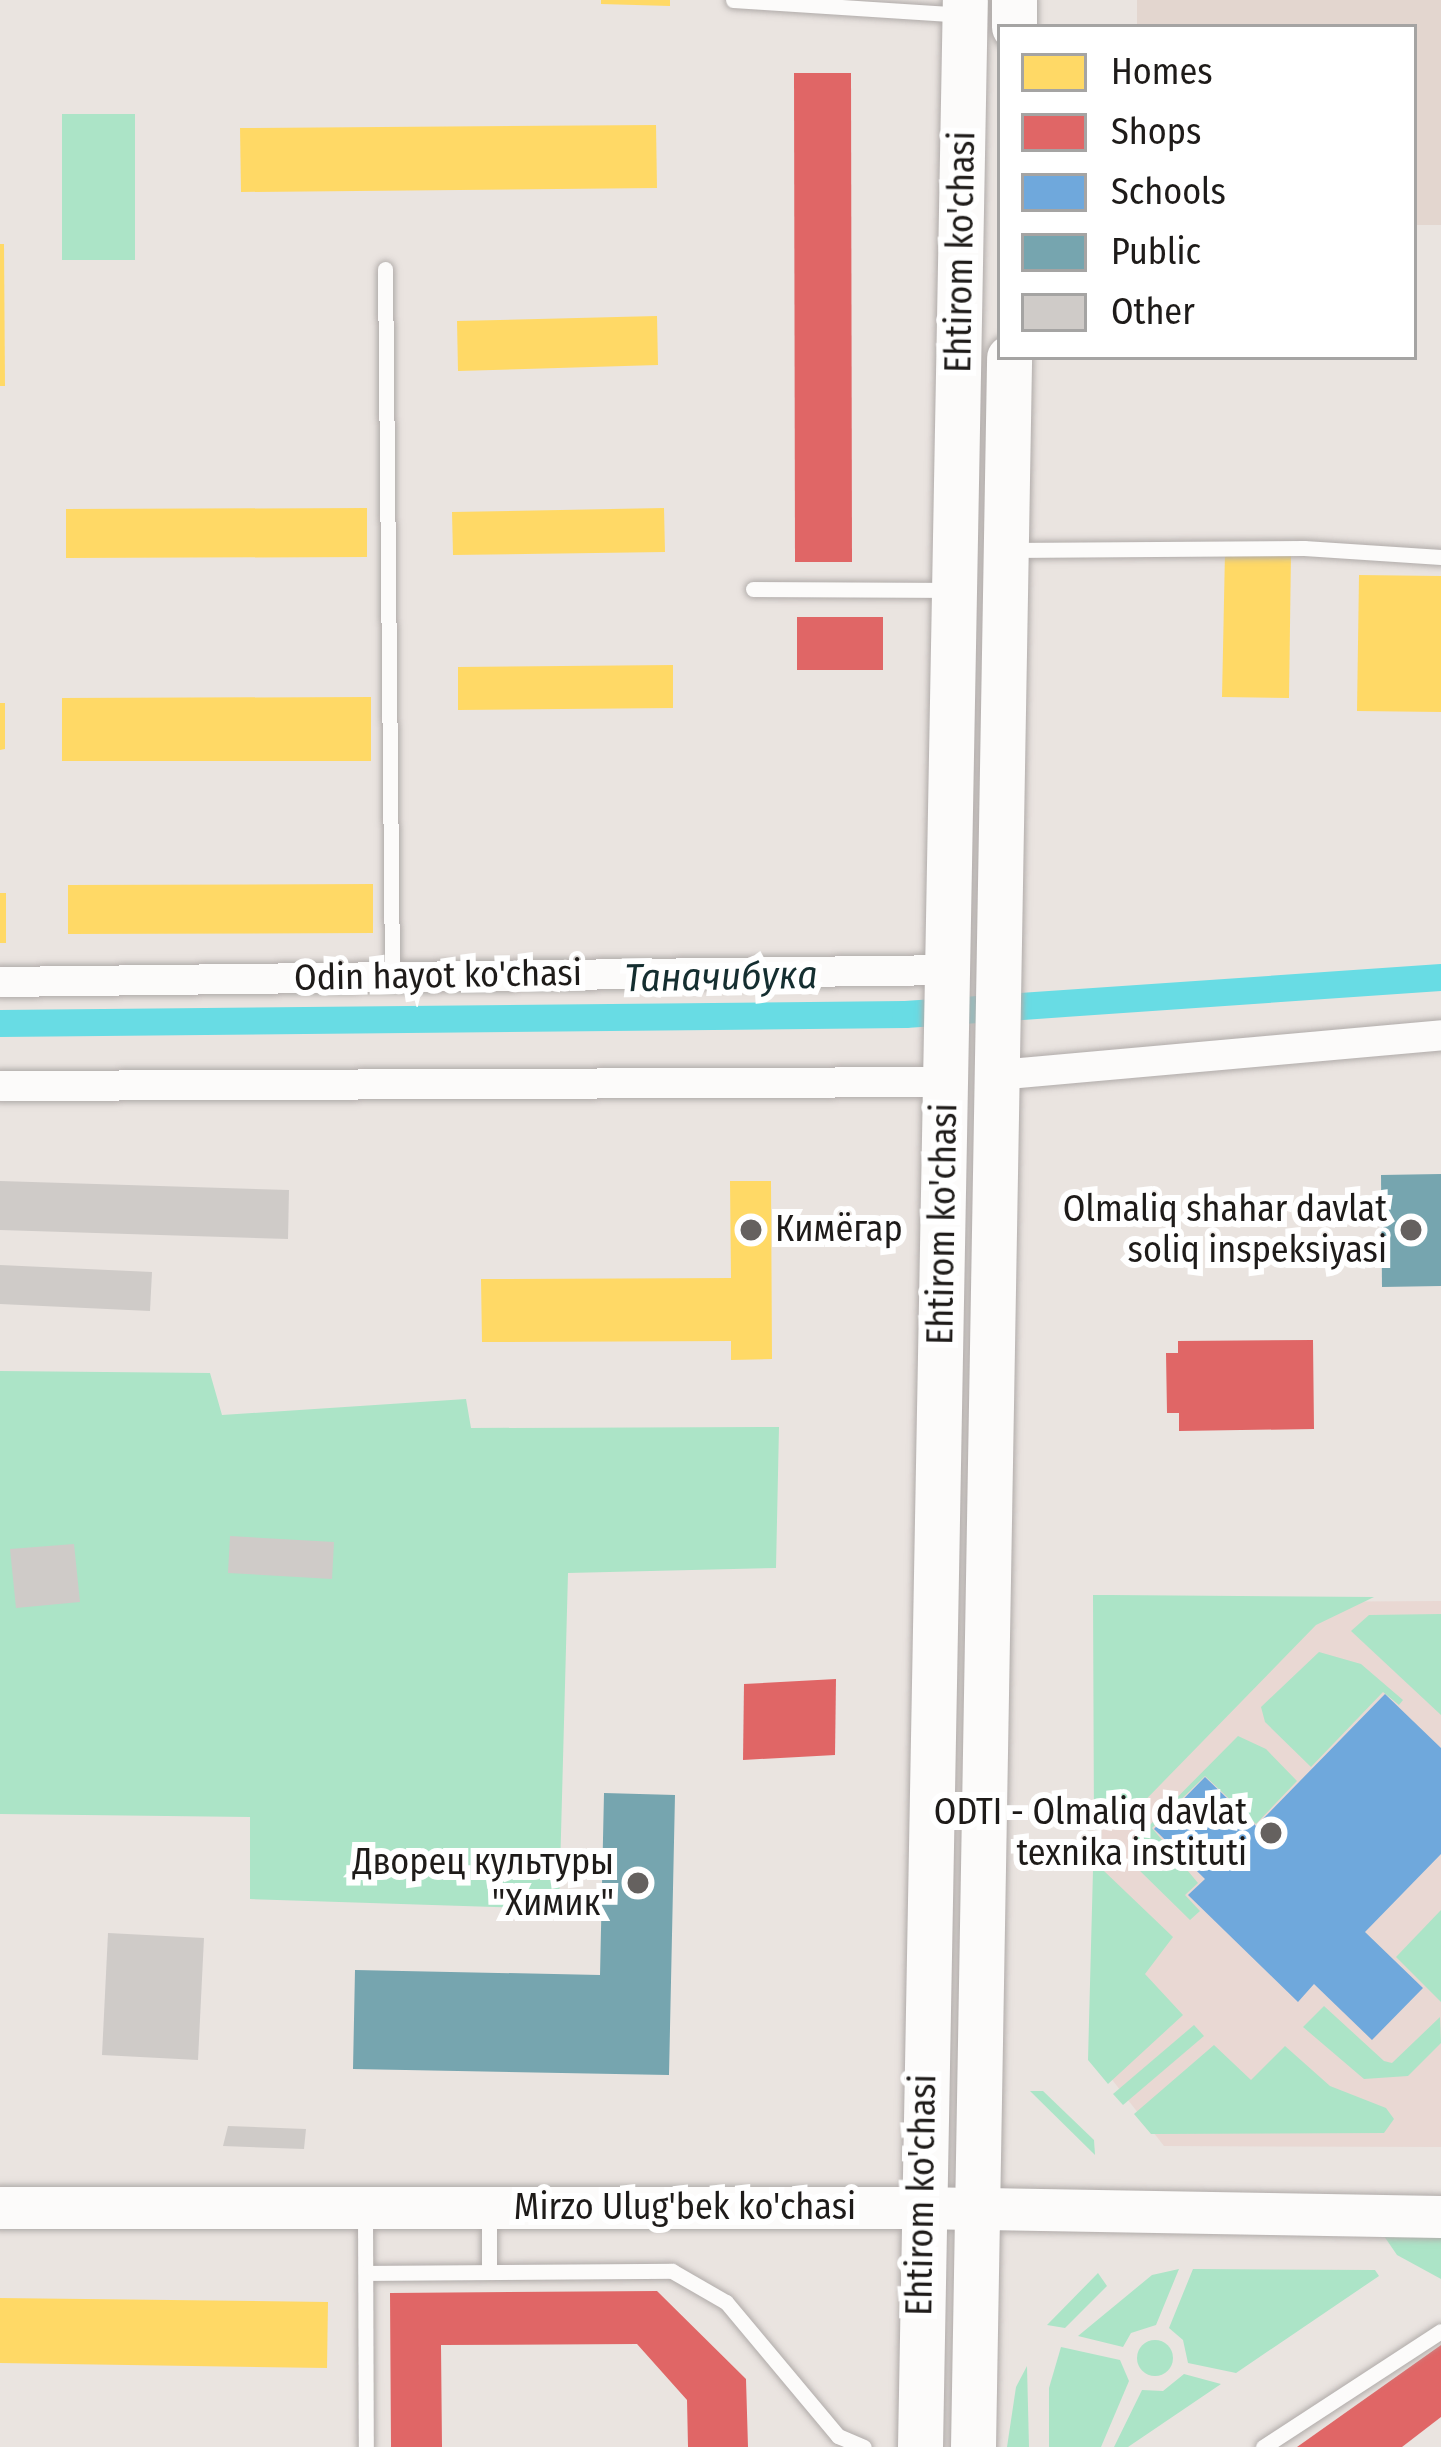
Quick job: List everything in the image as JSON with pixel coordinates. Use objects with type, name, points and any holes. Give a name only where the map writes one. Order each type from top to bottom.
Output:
[{"type":"main road","name":"Ehtirom ko'chasi","points":[[920,2447],[920,2208],[949,970],[965,8]]},
{"type":"main road","name":"Ehtirom ko'chasi","points":[[974,2447],[974,2208],[1009,360]]},
{"type":"main road","name":"Mirzo Ulug'bek ko'chasi","points":[[0,2209],[974,2208],[1441,2217]]},
{"type":"street","name":"Odin hayot ko'chasi","points":[[0,982],[949,970]]},
{"type":"street","points":[[997,1067],[1441,1035]]},
{"type":"street","points":[[0,1086],[946,1082]]},
{"type":"lane","points":[[733,0],[965,8]]},
{"type":"lane","points":[[385,269],[392,977]]},
{"type":"lane","points":[[1006,550],[1304,548],[1441,557]]},
{"type":"lane","points":[[752,590],[955,590]]},
{"type":"lane","points":[[365,2208],[366,2447]]},
{"type":"lane","points":[[489,2208],[489,2272]]},
{"type":"lane","points":[[366,2273],[672,2271],[726,2302],[838,2436],[864,2447]]},
{"type":"lane","points":[[1263,2447],[1441,2331]]},
{"type":"shaded area","points":[[1137,0],[1441,0],[1441,225],[1417,225],[1417,24],[1137,24]]},
{"type":"shaded area","name":"ODTI - Olmaliq davlat texnika instituti","points":[[1441,1601],[1441,2147],[1164,2146],[1099,2063],[1105,1603]]},
{"type":"green space","points":[[62,114],[135,114],[135,260],[62,260]]},
{"type":"green space","points":[[0,1371],[210,1373],[222,1415],[466,1399],[471,1428],[779,1427],[776,1568],[568,1573],[559,1909],[250,1899],[250,1817],[0,1814]]},
{"type":"green space","points":[[1093,1595],[1374,1597],[1316,1625],[1124,1822],[1094,1830]]},
{"type":"green space","points":[[1441,1614],[1441,1715],[1351,1631],[1369,1615]]},
{"type":"green space","points":[[1319,1652],[1361,1664],[1403,1700],[1399,1705],[1383,1692],[1311,1767],[1265,1722],[1261,1707]]},
{"type":"green space","points":[[1238,1736],[1266,1749],[1297,1781],[1256,1824],[1205,1776],[1152,1828],[1198,1883],[1185,1895],[1200,1911],[1190,1920],[1137,1868],[1137,1838]]},
{"type":"green space","points":[[1093,1870],[1104,1871],[1173,1937],[1145,1974],[1183,2015],[1108,2084],[1088,2060]]},
{"type":"green space","points":[[1441,1910],[1441,2002],[1396,1957]]},
{"type":"green space","points":[[1324,2006],[1384,2061],[1392,2063],[1440,2017],[1441,2043],[1408,2076],[1364,2079],[1303,2027]]},
{"type":"green space","points":[[1194,2025],[1204,2036],[1123,2105],[1113,2094]]},
{"type":"green space","points":[[1214,2045],[1251,2080],[1285,2046],[1330,2086],[1386,2108],[1394,2119],[1384,2133],[1151,2134],[1134,2114]]},
{"type":"green space","points":[[1030,2091],[1043,2091],[1094,2140],[1095,2155]]},
{"type":"green space","points":[[1384,2236],[1441,2237],[1441,2279],[1397,2255]]},
{"type":"green space","points":[[1179,2269],[1156,2325],[1131,2333],[1123,2347],[1078,2336],[1152,2275]]},
{"type":"green space","points":[[1193,2269],[1375,2270],[1379,2276],[1236,2373],[1188,2363],[1183,2340],[1169,2328]]},
{"type":"green space","points":[[1098,2273],[1107,2286],[1065,2328],[1047,2325]]},
{"type":"green space","points":[[1155,2340],[1168,2345],[1173,2358],[1168,2371],[1155,2376],[1142,2371],[1137,2358],[1142,2345]]},
{"type":"green space","points":[[1061,2347],[1120,2360],[1129,2381],[1101,2447],[1049,2447],[1049,2388]]},
{"type":"green space","points":[[1027,2366],[1029,2447],[1007,2447],[1016,2387]]},
{"type":"green space","points":[[1184,2374],[1221,2384],[1128,2447],[1114,2447],[1142,2390],[1163,2391]]},
{"type":"building: Homes","points":[[601,0],[670,0],[670,6],[601,4]]},
{"type":"building: Homes","points":[[656,125],[657,188],[241,192],[240,128]]},
{"type":"building: Homes","points":[[0,244],[4,244],[5,386],[0,386]]},
{"type":"building: Homes","points":[[657,316],[658,365],[458,371],[457,321]]},
{"type":"building: Homes","points":[[367,508],[367,557],[66,558],[66,509]]},
{"type":"building: Homes","points":[[664,508],[665,552],[453,555],[452,512]]},
{"type":"building: Homes","points":[[1225,552],[1291,553],[1289,698],[1222,697]]},
{"type":"building: Homes","points":[[1359,575],[1441,576],[1441,712],[1357,711]]},
{"type":"building: Homes","points":[[673,665],[673,708],[458,710],[458,667]]},
{"type":"building: Homes","points":[[371,697],[371,761],[62,761],[62,698]]},
{"type":"building: Homes","points":[[0,703],[5,703],[5,749],[0,750]]},
{"type":"building: Homes","points":[[373,884],[373,933],[68,934],[68,885]]},
{"type":"building: Homes","points":[[0,893],[6,893],[6,943],[0,943]]},
{"type":"building: Homes","name":"Кимёгар","points":[[730,1181],[771,1181],[772,1359],[731,1360],[731,1341],[482,1342],[481,1279],[731,1278]]},
{"type":"building: Homes","points":[[0,2298],[328,2302],[327,2368],[0,2363]]},
{"type":"building: Shops","points":[[794,73],[851,73],[852,562],[795,562]]},
{"type":"building: Shops","points":[[797,617],[883,617],[883,670],[797,670]]},
{"type":"building: Shops","points":[[1313,1340],[1314,1429],[1179,1431],[1179,1413],[1167,1413],[1166,1353],[1178,1353],[1178,1341]]},
{"type":"building: Shops","points":[[836,1679],[835,1755],[743,1760],[744,1684]]},
{"type":"building: Shops","points":[[657,2291],[746,2379],[748,2447],[688,2447],[687,2400],[637,2344],[441,2345],[442,2447],[391,2447],[390,2293]]},
{"type":"building: Shops","points":[[1441,2345],[1441,2417],[1402,2447],[1297,2447]]},
{"type":"building: Schools","points":[[1385,1694],[1441,1748],[1441,1854],[1365,1932],[1423,1988],[1372,2040],[1314,1984],[1298,2002],[1188,1895],[1205,1879],[1154,1829],[1205,1777],[1256,1826]]},
{"type":"building: Public","name":"Olmaliq shahar davlat soliq inspeksiyasi","points":[[1441,1174],[1441,1286],[1382,1287],[1381,1175]]},
{"type":"building: Public","name":"Дворец культуры \"Химик\"","points":[[604,1793],[675,1795],[669,2075],[353,2069],[355,1970],[600,1975]]},
{"type":"building: Other","points":[[0,1181],[289,1190],[288,1239],[0,1230]]},
{"type":"building: Other","points":[[0,1265],[152,1272],[150,1311],[0,1304]]},
{"type":"building: Other","points":[[230,1536],[334,1542],[332,1579],[228,1573]]},
{"type":"building: Other","points":[[74,1544],[80,1602],[16,1608],[10,1549]]},
{"type":"building: Other","points":[[108,1933],[204,1938],[198,2060],[102,2055]]},
{"type":"building: Other","points":[[228,2126],[306,2129],[304,2149],[223,2146]]},
{"type":"waterway","name":"Таначибука","points":[[0,1023],[905,1014],[1441,977]]},
{"type":"place","name":"Кимёгар","points":[[751,1230]]},
{"type":"place","name":"Olmaliq shahar davlat soliq inspeksiyasi","points":[[1411,1230]]},
{"type":"place","name":"ODTI - Olmaliq davlat texnika instituti","points":[[1271,1833]]},
{"type":"place","name":"Дворец культуры \"Химик\"","points":[[638,1883]]}]
